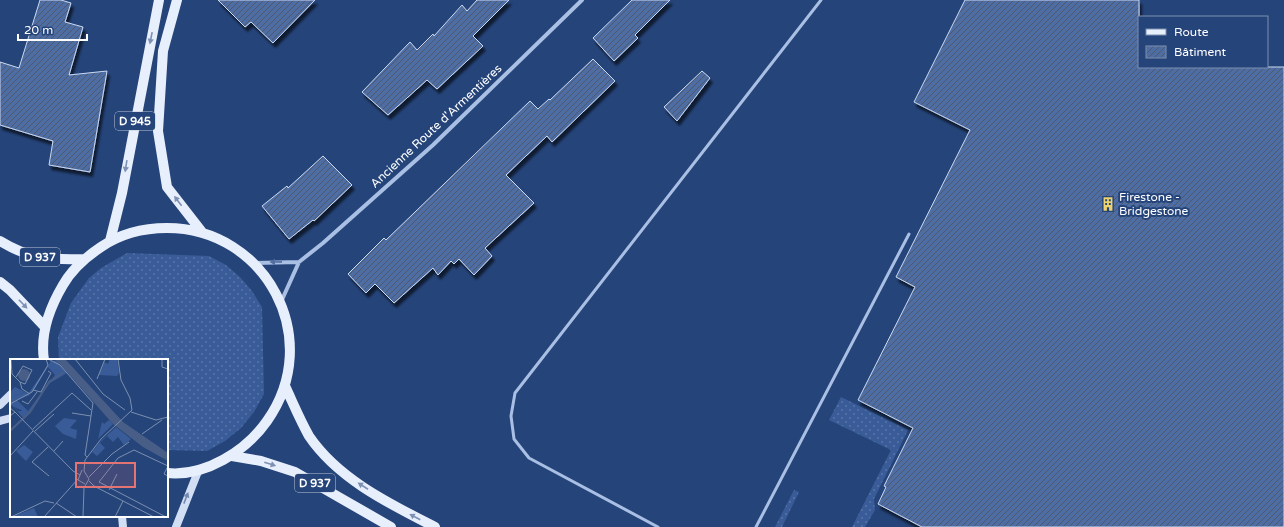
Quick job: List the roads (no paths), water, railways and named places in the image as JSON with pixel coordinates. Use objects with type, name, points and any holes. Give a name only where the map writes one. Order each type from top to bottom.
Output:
[{"type":"main road","name":"D 945","points":[[110,241],[122,193],[159,0]]},
{"type":"main road","name":"D 945","points":[[177,0],[163,51],[158,131],[168,187],[202,232]]},
{"type":"main road","points":[[42,358],[46,327],[53,302],[66,279],[84,259],[110,241],[132,232],[155,228],[178,228],[202,232],[232,246],[254,263],[265,274],[281,303],[289,330],[290,351],[285,386],[275,410],[260,432],[232,456],[199,469],[168,473]]},
{"type":"main road","name":"D 937","points":[[0,241],[32,256],[59,260],[84,259]]},
{"type":"main road","points":[[0,282],[10,290],[46,327]]},
{"type":"main road","name":"D 937","points":[[285,386],[310,436],[338,470],[396,507],[435,527]]},
{"type":"main road","points":[[0,406],[10,395]]},
{"type":"main road","points":[[0,421],[10,418]]},
{"type":"main road","name":"D 937","points":[[232,456],[261,461],[295,472],[391,527]]},
{"type":"main road","points":[[176,527],[199,469]]},
{"type":"main road","points":[[122,517],[123,527]]},
{"type":"street","name":"Ancienne Route d'Armentières","points":[[298,262],[433,145],[582,0]]},
{"type":"street","points":[[254,263],[298,262],[281,303]]},
{"type":"lane","points":[[658,527],[529,458],[514,439],[511,416],[516,393],[822,0]]},
{"type":"lane","points":[[756,527],[909,234]]},
{"type":"place","name":"Firestone - Bridgestone","points":[[1108,204]]}]
